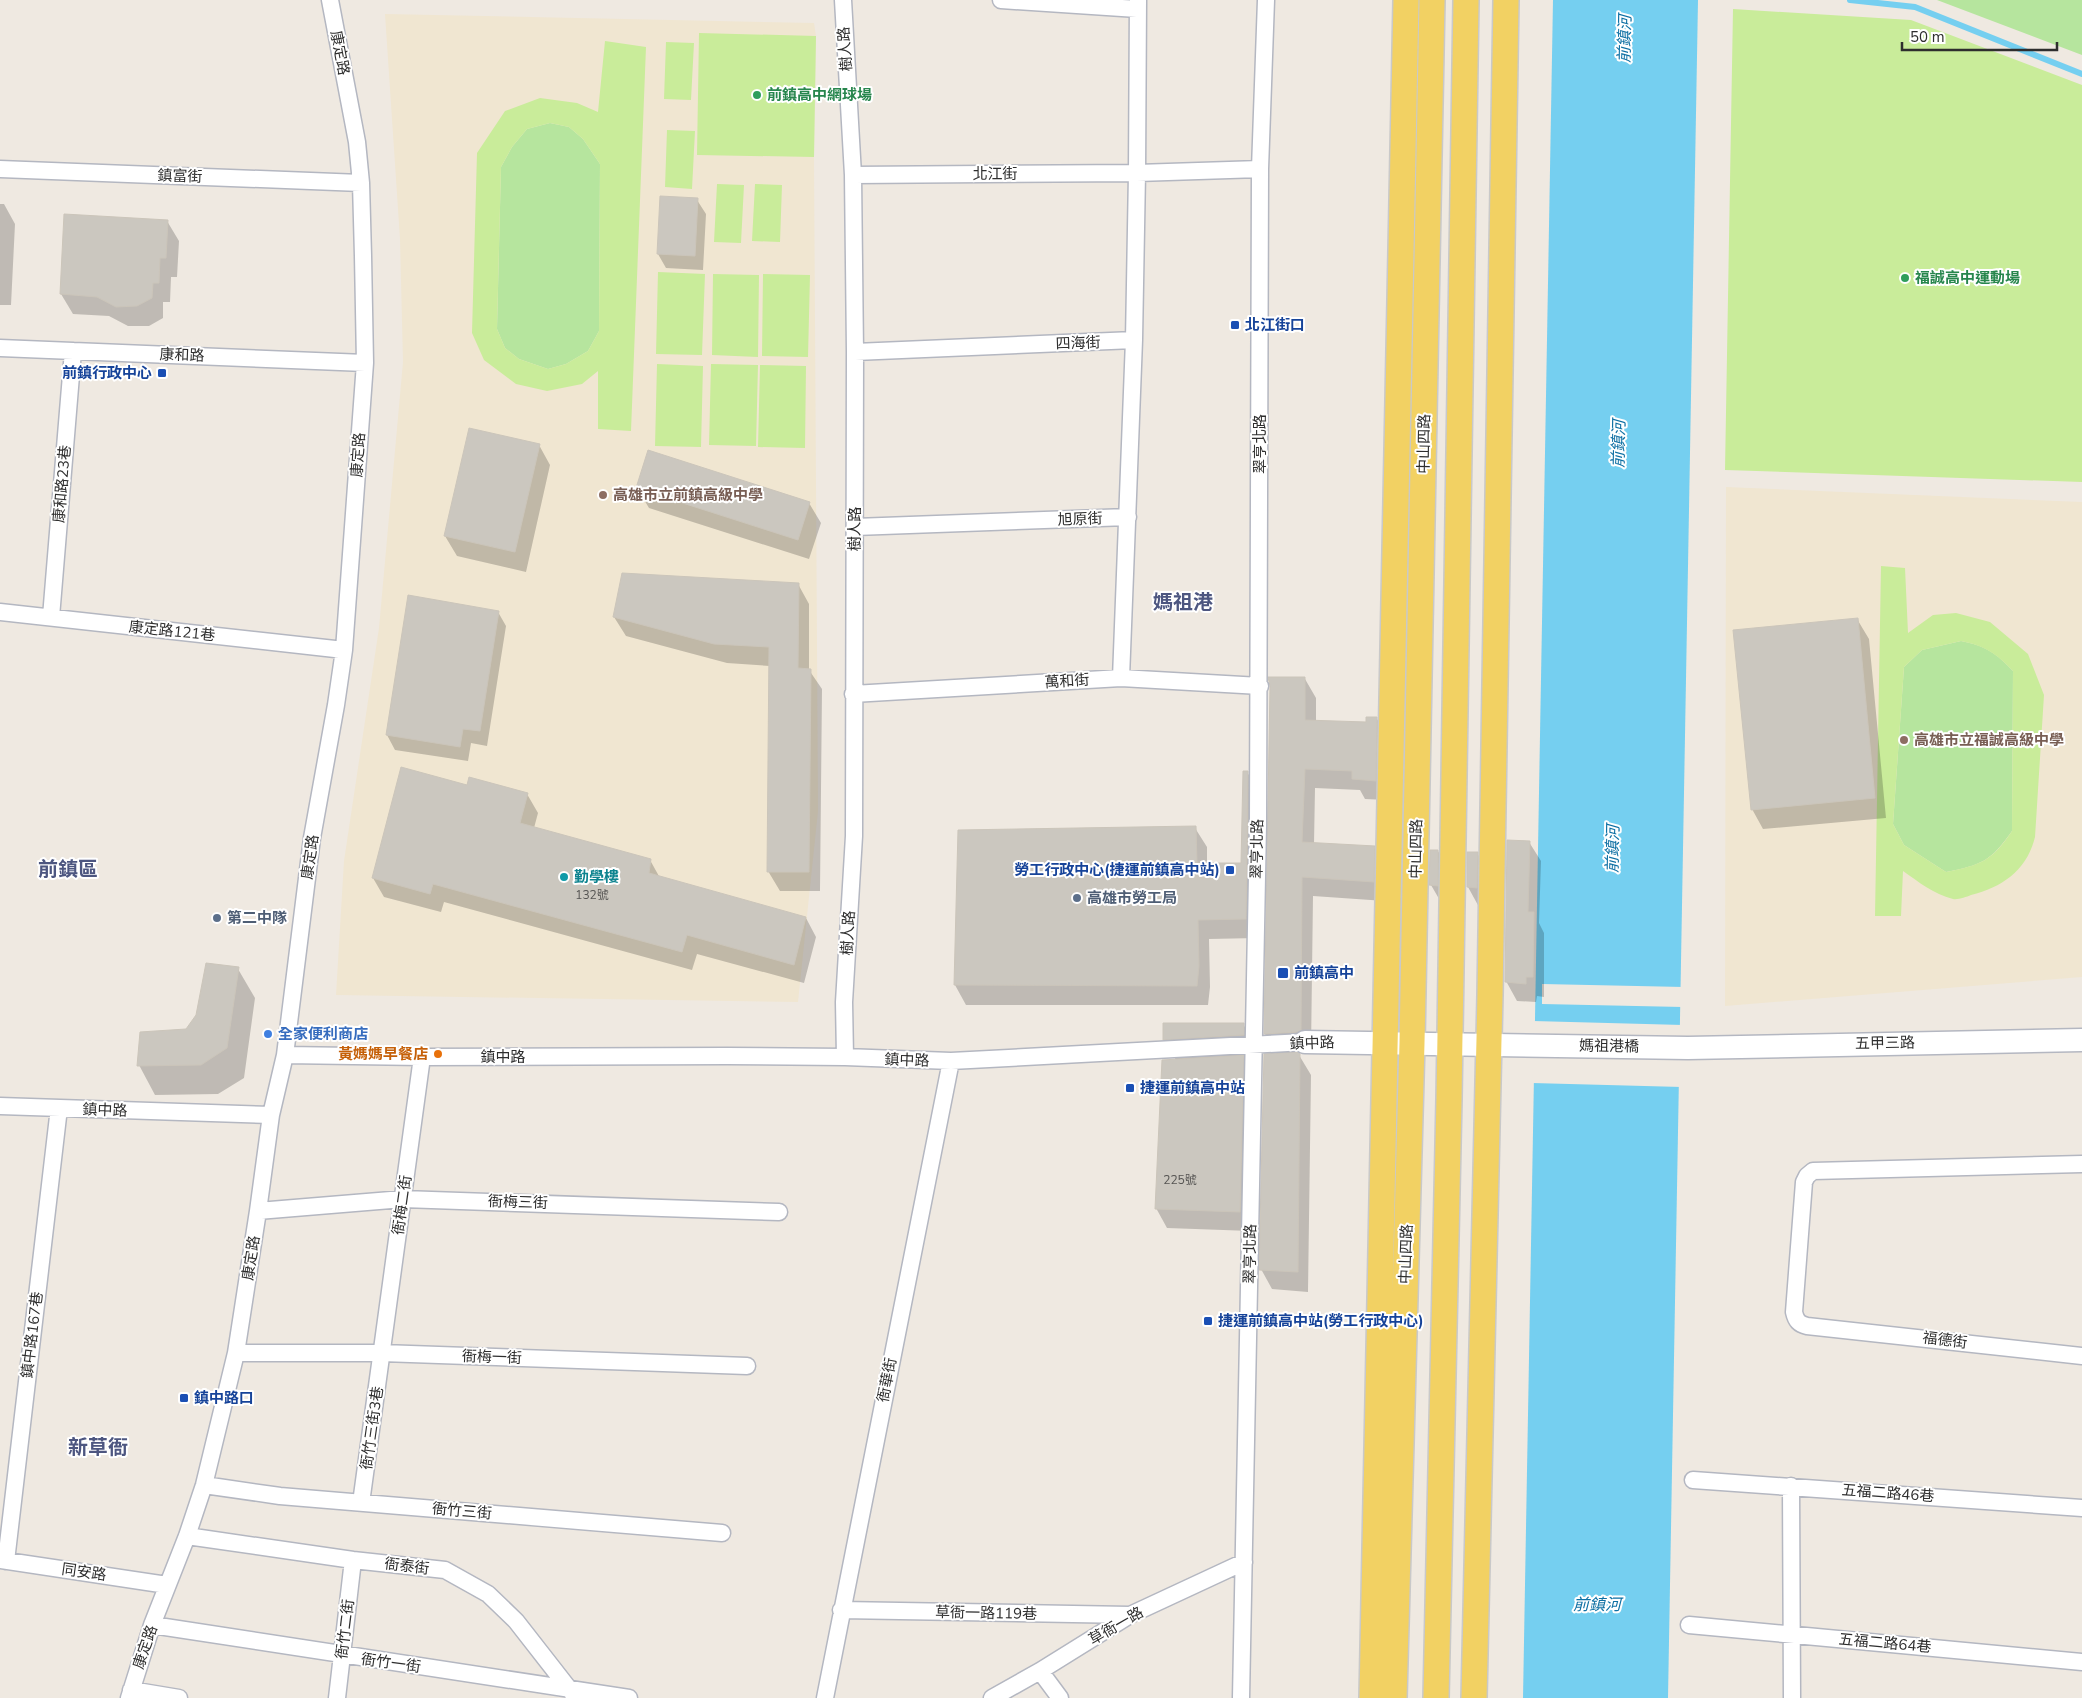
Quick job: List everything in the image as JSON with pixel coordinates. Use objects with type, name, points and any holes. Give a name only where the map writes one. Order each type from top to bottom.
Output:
[{"type":"main road","name":"中山四路","points":[[1372,1698],[1406,0]]},
{"type":"main road","name":"中山四路","points":[[1394,1698],[1412,1043],[1432,0]]},
{"type":"main road","points":[[1436,1698],[1450,1044],[1466,0]]},
{"type":"main road","points":[[1474,1698],[1489,1044],[1506,0]]},
{"type":"main road","name":"五甲三路","points":[[1688,1048],[2082,1040]]},
{"type":"main road","name":"鎮中路","points":[[1305,1042],[1530,1044]]},
{"type":"main road","name":"媽祖港橋","points":[[1530,1044],[1688,1048]]},
{"type":"street","name":"康定路","points":[[130,1694],[152,1626],[187,1536],[204,1485],[236,1353],[271,1114],[285,1055],[312,838],[344,650],[365,363],[361,183],[357,142],[330,0]]},
{"type":"street","name":"樹人路","points":[[843,0],[853,175],[855,352],[854,836],[844,1002],[845,1057]]},
{"type":"street","points":[[1001,0],[1138,4],[1134,340],[1121,678]]},
{"type":"street","name":"翠亨北路","points":[[1241,1698],[1260,686],[1260,169],[1266,0]]},
{"type":"street","name":"鎮富街","points":[[0,169],[361,183]]},
{"type":"street","name":"北江街","points":[[853,175],[1137,173],[1260,169]]},
{"type":"street","name":"四海街","points":[[855,352],[1134,340]]},
{"type":"street","name":"康和路","points":[[0,348],[365,363]]},
{"type":"street","name":"康和路23巷","points":[[50,617],[73,351]]},
{"type":"street","name":"旭原街","points":[[855,527],[1128,517]]},
{"type":"street","name":"康定路121巷","points":[[0,612],[344,650]]},
{"type":"street","name":"萬和街","points":[[853,694],[1121,678],[1260,686]]},
{"type":"street","name":"鎮中路","points":[[285,1055],[422,1057],[845,1057],[951,1062],[1305,1042]]},
{"type":"street","name":"衙梅二街","points":[[382,1353],[422,1057]]},
{"type":"street","name":"衙華街","points":[[826,1698],[951,1062]]},
{"type":"street","name":"鎮中路","points":[[0,1106],[271,1114]]},
{"type":"street","name":"鎮中路167巷","points":[[3,1561],[59,1108]]},
{"type":"street","name":"福德街","points":[[2082,1164],[1813,1171],[1804,1182],[1794,1312],[1795,1318],[1800,1324],[1807,1326],[2082,1356]]},
{"type":"street","name":"衙梅三街","points":[[258,1212],[402,1199],[779,1212]]},
{"type":"street","name":"衙梅一街","points":[[236,1353],[382,1353],[747,1366]]},
{"type":"street","name":"衙竹三街3巷","points":[[361,1503],[382,1353]]},
{"type":"street","name":"五福二路46巷","points":[[1693,1480],[2082,1508]]},
{"type":"street","name":"衙竹三街","points":[[204,1485],[280,1496],[722,1533]]},
{"type":"street","points":[[1792,1486],[1792,1698]]},
{"type":"street","name":"衙泰街","points":[[187,1536],[354,1560],[445,1570],[488,1594],[516,1621],[573,1694]]},
{"type":"street","name":"衙竹二街","points":[[337,1698],[354,1560]]},
{"type":"street","name":"同安路","points":[[3,1561],[167,1585]]},
{"type":"street","name":"草衙一路","points":[[992,1698],[1040,1671],[1130,1615],[1244,1562]]},
{"type":"street","name":"草衙一路119巷","points":[[842,1610],[1130,1615]]},
{"type":"street","name":"五福二路64巷","points":[[1689,1625],[2082,1662]]},
{"type":"street","name":"衙竹一街","points":[[152,1626],[573,1694],[629,1698]]},
{"type":"street","points":[[1040,1671],[1060,1698]]},
{"type":"street","points":[[130,1694],[179,1698]]},
{"type":"shaded area","name":"高雄市立前鎮高級中學","points":[[385,14],[814,23],[816,36],[814,157],[818,811],[798,1002],[336,995],[344,861],[379,628],[403,362],[400,239]]},
{"type":"shaded area","name":"高雄市立福誠高級中學","points":[[1726,487],[2082,502],[2082,977],[1725,1006]]},
{"type":"green space","points":[[1937,0],[2082,0],[2082,55]]},
{"type":"green space","name":"福誠高中運動場","points":[[1733,9],[1911,20],[2082,85],[2082,482],[1725,470]]},
{"type":"green space","name":"前鎮高中網球場","points":[[699,33],[816,36],[814,157],[697,155]]},
{"type":"green space","points":[[605,41],[646,47],[631,431],[598,429],[598,371],[582,384],[547,391],[516,384],[484,360],[472,333],[477,153],[505,111],[540,98],[577,103],[598,112]],"holes":[[[550,123],[569,127],[583,139],[600,164],[599,331],[588,351],[566,364],[548,369],[519,359],[505,348],[497,329],[501,167],[512,147],[527,129]]]},
{"type":"green space","points":[[666,42],[694,43],[691,100],[664,99]]},
{"type":"green space","points":[[550,123],[569,127],[583,139],[600,164],[599,331],[588,351],[566,364],[548,369],[519,359],[505,348],[497,329],[501,167],[512,147],[527,129]]},
{"type":"green space","points":[[667,130],[695,131],[692,189],[665,187]]},
{"type":"green space","points":[[717,184],[744,185],[741,243],[714,242]]},
{"type":"green space","points":[[755,184],[782,185],[780,242],[752,241]]},
{"type":"green space","points":[[658,272],[705,274],[702,355],[656,354]]},
{"type":"green space","points":[[713,274],[759,275],[758,357],[712,355]]},
{"type":"green space","points":[[763,274],[810,275],[808,357],[762,356]]},
{"type":"green space","points":[[657,364],[703,366],[701,447],[655,446]]},
{"type":"green space","points":[[711,364],[758,365],[756,446],[709,445]]},
{"type":"green space","points":[[760,365],[806,366],[805,448],[758,447]]},
{"type":"green space","points":[[1881,566],[1905,568],[1908,633],[1933,615],[1956,613],[1990,622],[2028,654],[2044,695],[2035,837],[2031,849],[2020,868],[2003,882],[1983,892],[1955,899],[1933,891],[1903,871],[1901,916],[1875,916]],"holes":[[[1961,641],[1990,651],[2013,671],[2012,831],[1998,849],[1985,860],[1968,867],[1946,872],[1904,845],[1893,824],[1904,667],[1922,650]]]},
{"type":"green space","points":[[1961,641],[1990,651],[2013,671],[2012,831],[1998,849],[1985,860],[1969,867],[1946,872],[1904,845],[1893,824],[1904,667],[1922,650]]},
{"type":"water","name":"前鎮河","points":[[1553,0],[1698,0],[1668,1698],[1523,1698]]},
{"type":"pier","points":[[1542,984],[1684,987],[1683,1007],[1542,1004]]},
{"type":"pier","points":[[1533,1021],[1683,1025],[1682,1087],[1532,1083]]},
{"type":"building","points":[[660,196],[698,198],[695,256],[657,254]]},
{"type":"building","points":[[64,214],[168,220],[166,258],[160,258],[159,283],[153,283],[152,298],[137,306],[116,307],[97,297],[60,294]]},
{"type":"building","points":[[469,428],[540,444],[515,552],[444,536]]},
{"type":"building","points":[[648,450],[810,502],[798,540],[636,488]]},
{"type":"building","points":[[622,573],[799,583],[798,668],[811,669],[809,872],[767,872],[769,647],[714,644],[613,617]]},
{"type":"building","points":[[408,595],[499,611],[480,731],[463,729],[460,747],[386,735]]},
{"type":"building","points":[[1858,618],[1875,798],[1751,810],[1733,630]]},
{"type":"building","points":[[1268,677],[1305,677],[1305,720],[1366,722],[1366,717],[1377,717],[1376,781],[1352,779],[1352,771],[1305,769],[1302,842],[1375,846],[1374,882],[1302,877],[1301,1030],[1297,1032],[1264,1034],[1270,686]]},
{"type":"building","name":"勤學樓","points":[[401,767],[467,785],[469,777],[528,793],[520,823],[651,859],[649,873],[806,917],[794,965],[687,935],[682,952],[433,884],[430,894],[372,878]]},
{"type":"building","name":"高雄市勞工局","points":[[1243,771],[1248,771],[1246,919],[1198,920],[1199,966],[1197,986],[954,985],[958,830],[1196,826],[1197,863],[1241,863]]},
{"type":"building","points":[[1507,840],[1530,841],[1528,912],[1534,912],[1533,977],[1526,977],[1526,984],[1505,982]]},
{"type":"building","points":[[1430,850],[1438,850],[1438,886],[1429,885]]},
{"type":"building","points":[[1467,852],[1478,852],[1477,888],[1467,887]]},
{"type":"building","points":[[206,963],[239,967],[227,1048],[201,1065],[137,1066],[140,1032],[186,1029],[196,1015]]},
{"type":"building","points":[[1163,1023],[1244,1023],[1244,1035],[1163,1040]]},
{"type":"building","points":[[1297,1052],[1300,1054],[1298,1272],[1259,1270],[1264,1054]]},
{"type":"building","points":[[1244,1055],[1240,1212],[1155,1209],[1162,1060]]},
{"type":"waterway","points":[[1850,0],[1915,7],[2082,74]]},
{"type":"place","name":"前鎮高中網球場","points":[[757,95]]},
{"type":"place","name":"福誠高中運動場","points":[[1905,278]]},
{"type":"place","name":"北江街口","points":[[1235,325]]},
{"type":"place","name":"前鎮行政中心","points":[[162,373]]},
{"type":"place","name":"高雄市立前鎮高級中學","points":[[603,495]]},
{"type":"place","name":"高雄市立福誠高級中學","points":[[1904,740]]},
{"type":"place","name":"勞工行政中心(捷運前鎮高中站)","points":[[1230,870]]},
{"type":"place","name":"勤學樓","points":[[564,877]]},
{"type":"place","name":"高雄市勞工局","points":[[1077,898]]},
{"type":"place","name":"第二中隊","points":[[217,918]]},
{"type":"place","name":"前鎮高中","points":[[1283,973]]},
{"type":"place","name":"全家便利商店","points":[[268,1034]]},
{"type":"place","name":"黃媽媽早餐店","points":[[438,1054]]},
{"type":"place","name":"捷運前鎮高中站","points":[[1130,1088]]},
{"type":"place","name":"捷運前鎮高中站(勞工行政中心)","points":[[1208,1321]]},
{"type":"place","name":"鎮中路口","points":[[184,1398]]},
{"type":"district","name":"媽祖港","points":[[1183,602]]},
{"type":"district","name":"前鎮區","points":[[68,869]]},
{"type":"district","name":"新草衙","points":[[98,1447]]}]
